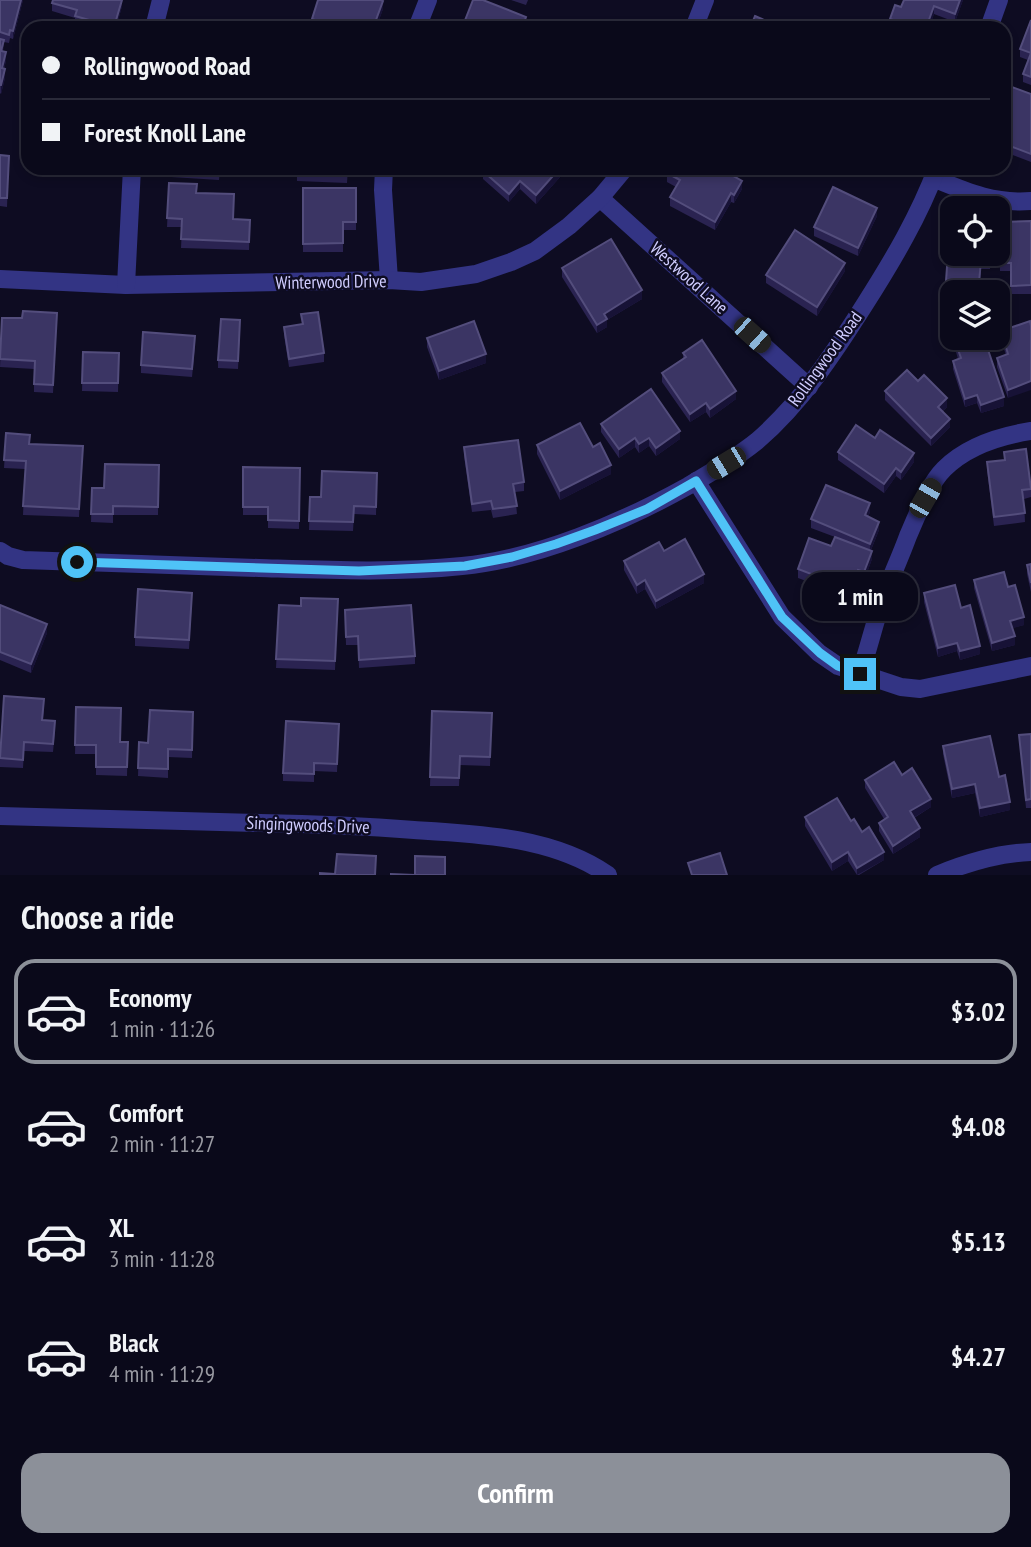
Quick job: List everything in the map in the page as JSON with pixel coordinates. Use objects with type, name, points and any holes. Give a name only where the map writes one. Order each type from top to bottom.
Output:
[{"type":"street","points":[[156,21],[161,0]]},
{"type":"street","points":[[420,21],[428,0]]},
{"type":"street","points":[[697,21],[705,0]]},
{"type":"street","points":[[992,21],[999,0]]},
{"type":"street","points":[[126,285],[132,175]]},
{"type":"street","points":[[384,175],[389,280]]},
{"type":"street","name":"Winterwood Drive","points":[[0,279],[126,285],[389,280],[422,282],[476,274],[535,251],[569,226],[600,198],[619,175]]},
{"type":"street","name":"Rollingwood Road","points":[[0,551],[23,560],[359,571],[465,566],[512,557],[614,523],[647,509],[726,463],[756,441],[784,415],[809,387],[834,352],[881,279],[920,211],[934,175]]},
{"type":"street","points":[[939,175],[974,195],[1014,202],[1031,201]]},
{"type":"street","name":"Westwood Lane","points":[[600,198],[809,387]]},
{"type":"street","points":[[860,674],[882,601],[913,524],[941,472],[971,449],[1005,435],[1031,431]]},
{"type":"street","points":[[696,481],[782,617],[838,666],[901,687],[920,689],[1031,666]]},
{"type":"street","name":"Singingwoods Drive","points":[[0,816],[351,825],[457,832],[515,839],[564,852],[593,864],[608,875]]},
{"type":"street","points":[[937,875],[990,859],[1031,852]]},
{"type":"building","points":[[0,0],[21,0],[13,31],[10,30],[9,35],[0,32]]},
{"type":"building","points":[[53,0],[122,0],[116,21],[93,21],[75,16],[77,10],[52,3]]},
{"type":"building","points":[[318,0],[383,1],[376,21],[312,19]]},
{"type":"building","points":[[473,0],[483,0],[526,17],[525,21],[465,21]]},
{"type":"building","points":[[904,0],[960,0],[955,14],[934,6],[929,21],[890,19],[895,5],[901,7]]},
{"type":"building","points":[[755,16],[767,21],[753,21]]},
{"type":"building","points":[[1031,20],[1031,53],[1020,49]]},
{"type":"building","points":[[0,39],[4,40],[1,51],[6,52],[1,85],[0,85]]},
{"type":"building","points":[[1031,53],[1031,77],[1023,74]]},
{"type":"building","points":[[1011,87],[1031,94],[1031,154],[1011,146]]},
{"type":"building","points":[[0,155],[9,156],[7,198],[0,198]]},
{"type":"building","points":[[488,175],[554,175],[536,195],[520,181],[509,194]]},
{"type":"building","points":[[671,175],[731,175],[742,181],[734,195],[731,193],[715,222],[670,197],[680,180]]},
{"type":"building","points":[[169,183],[197,184],[196,193],[234,194],[233,219],[250,220],[249,242],[181,239],[182,219],[167,218]]},
{"type":"building","points":[[833,187],[877,208],[858,248],[814,227]]},
{"type":"building","points":[[303,188],[356,188],[356,222],[343,222],[343,243],[303,244]]},
{"type":"building","points":[[1031,221],[1031,285],[1011,286],[1010,222]]},
{"type":"building","points":[[795,230],[845,263],[817,307],[766,275]]},
{"type":"building","points":[[611,239],[642,290],[604,314],[607,319],[597,325],[562,268]]},
{"type":"building","points":[[947,266],[980,266],[979,280],[946,280]]},
{"type":"building","points":[[23,311],[57,313],[53,385],[34,384],[35,361],[0,359],[2,318],[22,318]]},
{"type":"building","points":[[318,312],[324,353],[289,359],[284,327],[303,324],[301,314]]},
{"type":"building","points":[[221,319],[240,320],[238,361],[218,360]]},
{"type":"building","points":[[474,321],[486,354],[439,371],[427,338]]},
{"type":"building","points":[[1030,321],[1031,381],[1008,390],[997,358],[1008,354],[1007,350],[1010,350],[1010,328]]},
{"type":"building","points":[[143,332],[195,336],[192,369],[141,365]]},
{"type":"building","points":[[702,340],[736,391],[710,409],[706,403],[690,414],[662,373],[686,357],[683,353]]},
{"type":"building","points":[[958,350],[988,350],[1004,397],[981,405],[977,395],[965,399],[953,361],[961,358]]},
{"type":"building","points":[[83,352],[119,353],[118,383],[82,383]]},
{"type":"building","points":[[907,370],[918,381],[924,375],[947,398],[938,407],[950,419],[931,438],[885,391]]},
{"type":"building","points":[[651,389],[680,431],[656,448],[649,438],[639,444],[635,438],[619,449],[601,424]]},
{"type":"building","points":[[580,423],[593,447],[600,443],[611,465],[560,491],[537,445]]},
{"type":"building","points":[[856,425],[875,438],[880,430],[914,453],[901,472],[896,468],[884,484],[838,452]]},
{"type":"building","points":[[6,433],[30,435],[29,444],[83,446],[79,509],[23,506],[26,461],[4,460]]},
{"type":"building","points":[[518,440],[524,482],[513,484],[517,506],[493,509],[491,501],[472,504],[464,447]]},
{"type":"building","points":[[1026,449],[1031,489],[1022,490],[1025,513],[994,517],[987,462],[1005,460],[1004,452]]},
{"type":"building","points":[[105,464],[159,465],[158,507],[113,506],[113,514],[91,514],[92,488],[104,488]]},
{"type":"building","points":[[243,467],[300,468],[299,521],[268,520],[268,507],[243,507]]},
{"type":"building","points":[[322,471],[377,473],[376,507],[354,506],[353,522],[309,521],[310,497],[321,497]]},
{"type":"building","points":[[826,485],[870,503],[865,515],[879,522],[870,544],[811,519]]},
{"type":"building","points":[[835,537],[872,551],[864,572],[858,570],[850,589],[798,569],[809,538],[831,546]]},
{"type":"building","points":[[685,539],[704,574],[656,601],[645,580],[637,585],[624,561],[659,542],[664,551]]},
{"type":"building","points":[[1031,564],[1031,583],[1027,565]]},
{"type":"building","points":[[1004,572],[1008,587],[1015,585],[1024,617],[1010,621],[1015,636],[992,643],[974,580]]},
{"type":"building","points":[[955,585],[961,608],[970,605],[980,646],[960,651],[957,643],[938,648],[924,593]]},
{"type":"building","points":[[138,589],[192,593],[189,640],[135,637]]},
{"type":"building","points":[[301,598],[338,599],[335,661],[276,659],[279,605],[301,606]]},
{"type":"building","points":[[0,605],[47,624],[31,664],[0,652]]},
{"type":"building","points":[[411,605],[415,656],[359,660],[358,636],[346,637],[345,610]]},
{"type":"building","points":[[4,696],[44,699],[42,720],[55,721],[53,744],[24,742],[23,760],[0,758]]},
{"type":"building","points":[[76,707],[121,708],[120,742],[128,742],[127,767],[96,767],[96,745],[75,745]]},
{"type":"building","points":[[150,710],[193,712],[192,750],[168,749],[168,769],[138,768],[139,742],[148,743]]},
{"type":"building","points":[[432,711],[492,713],[490,757],[460,756],[459,778],[430,777]]},
{"type":"building","points":[[286,721],[339,724],[337,764],[314,763],[314,774],[283,773]]},
{"type":"building","points":[[1031,734],[1031,799],[1026,800],[1019,735]]},
{"type":"building","points":[[990,736],[999,777],[1005,775],[1010,802],[980,808],[975,784],[952,789],[943,746]]},
{"type":"building","points":[[894,762],[902,775],[912,768],[931,799],[910,811],[920,828],[893,846],[879,823],[888,817],[865,780]]},
{"type":"building","points":[[837,798],[851,821],[854,819],[862,832],[869,827],[884,852],[857,868],[848,852],[832,862],[805,817]]},
{"type":"building","points":[[720,853],[727,875],[692,875],[688,863]]},
{"type":"building","points":[[337,854],[376,856],[375,875],[320,875],[335,874]]},
{"type":"building","points":[[415,856],[445,857],[445,875],[415,875]]},
{"type":"route","points":[[77,562],[359,571],[465,566],[512,557],[595,530],[647,509],[696,481],[782,617],[820,653],[838,666],[860,674]]}]
